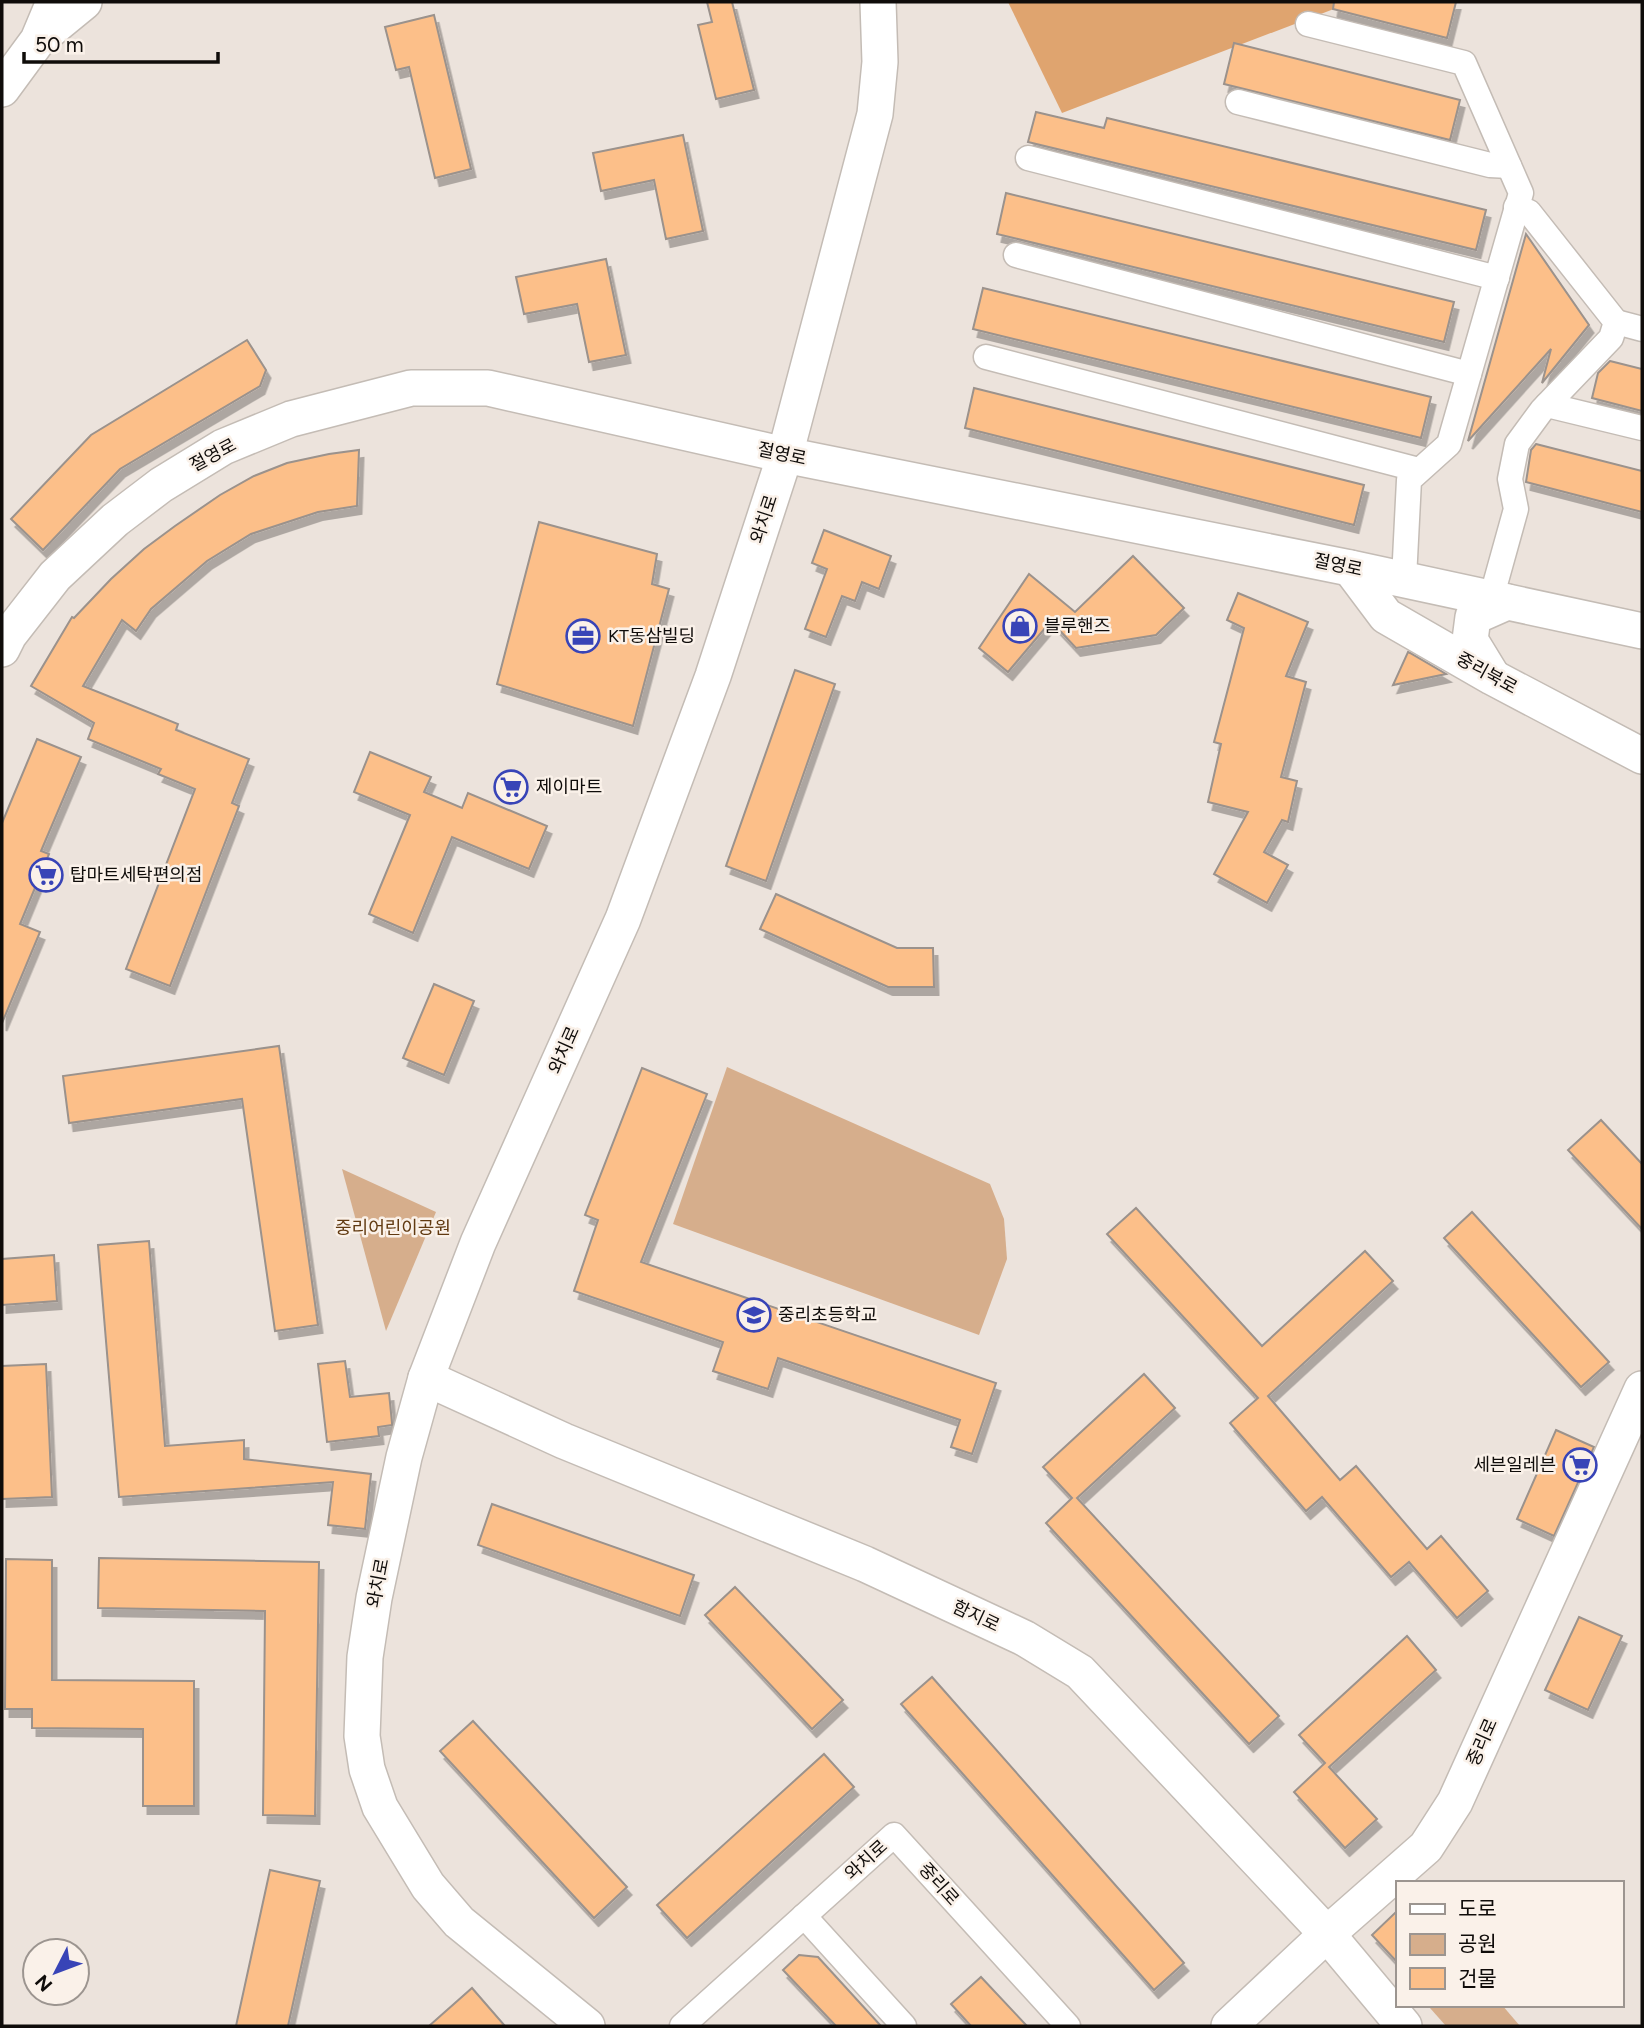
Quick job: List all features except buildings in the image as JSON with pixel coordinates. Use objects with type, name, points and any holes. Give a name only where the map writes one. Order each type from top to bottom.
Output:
[{"type":"main road","points":[[2,89],[38,40],[54,2]]},
{"type":"main road","points":[[38,40],[84,2]]},
{"type":"main road","name":"와치로","points":[[587,2026],[459,1922],[428,1886],[403,1847],[380,1807],[367,1769],[362,1735],[365,1657],[374,1598],[404,1457],[426,1378],[478,1243],[623,919],[713,676],[785,455],[875,114],[880,62],[878,2]]},
{"type":"main road","name":"절영로","points":[[2,649],[9,635],[55,576],[115,520],[161,485],[223,447],[291,419],[411,388],[488,388],[785,455],[1404,579],[1642,631]]},
{"type":"main road","name":"중리북로","points":[[1350,568],[1386,616],[1492,677],[1642,756]]},
{"type":"main road","points":[[1492,677],[1470,640],[1473,618],[1499,601]]},
{"type":"main road","name":"함지로","points":[[426,1378],[564,1441],[865,1564],[1024,1638],[1080,1672],[1327,1934],[1404,2026]]},
{"type":"main road","name":"중리로","points":[[1228,2026],[1426,1847],[1455,1802],[1642,1390]]},
{"type":"street","points":[[1308,24],[1464,63],[1521,193],[1449,444],[1409,480],[1404,579]]},
{"type":"street","points":[[1238,102],[1490,165],[1509,166]]},
{"type":"street","points":[[1028,158],[1496,278]]},
{"type":"street","points":[[1517,207],[1529,212],[1616,322],[1642,329]]},
{"type":"street","points":[[1016,255],[1469,374]]},
{"type":"street","points":[[1499,601],[1516,509],[1510,480],[1517,444],[1547,405],[1611,338],[1616,322]]},
{"type":"street","points":[[986,357],[1419,470]]},
{"type":"street","points":[[1547,405],[1642,428]]},
{"type":"street","name":"와치로","points":[[682,2026],[894,1835]]},
{"type":"street","name":"중리로","points":[[894,1835],[1068,2026]]},
{"type":"street","points":[[804,1916],[904,2026]]},
{"type":"green space","points":[[727,1067],[990,1184],[1004,1219],[1007,1259],[979,1335],[673,1224]]},
{"type":"green space","name":"중리어린이공원","points":[[342,1169],[436,1212],[386,1331]]},
{"type":"green space","points":[[1504,2007],[1520,2026],[1446,2026],[1430,2008]]},
{"type":"shaded area","points":[[1008,2],[1352,2],[1062,113]]},
{"type":"place","name":"블루핸즈","points":[[1020,626]]},
{"type":"place","name":"KT동삼빌딩","points":[[583,636]]},
{"type":"place","name":"제이마트","points":[[511,787]]},
{"type":"place","name":"탑마트세탁편의점","points":[[46,875]]},
{"type":"place","name":"중리초등학교","points":[[754,1315]]},
{"type":"place","name":"세븐일레븐","points":[[1580,1465]]}]
